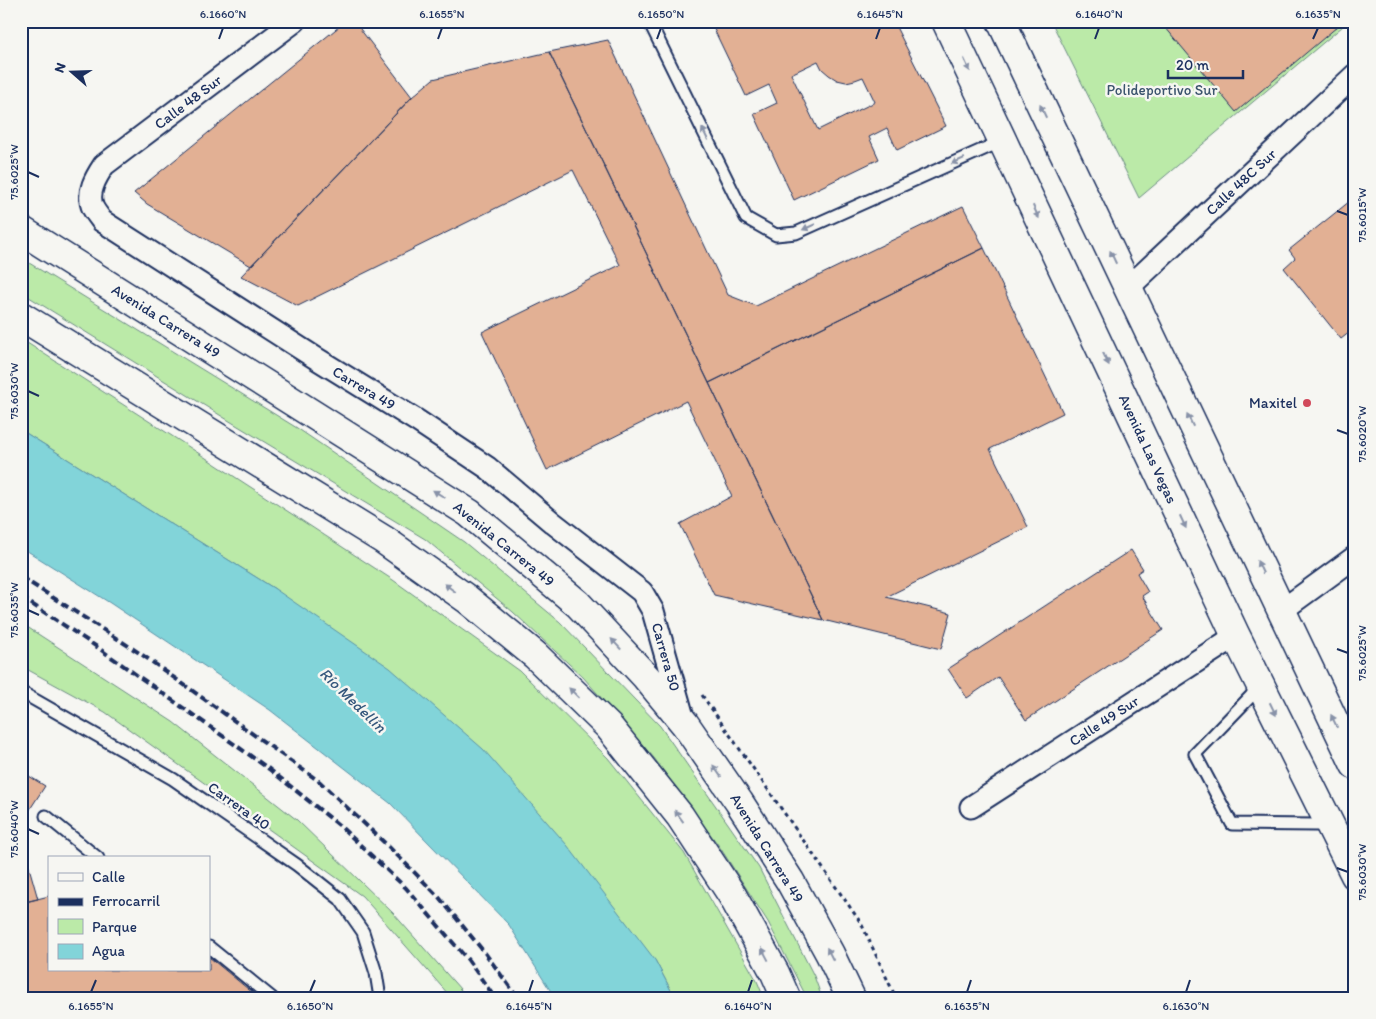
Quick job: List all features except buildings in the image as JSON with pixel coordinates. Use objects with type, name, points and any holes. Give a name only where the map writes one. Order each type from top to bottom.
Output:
[{"type":"main road","name":"Avenida Las Vegas","points":[[946,21],[1235,634],[1355,876]]},
{"type":"main road","points":[[1001,21],[1355,765]]},
{"type":"main road","name":"Avenida Carrera 49","points":[[21,230],[469,512],[578,604],[646,677],[685,724],[739,802],[790,881],[830,954],[851,998]]},
{"type":"main road","points":[[21,316],[384,540],[467,600],[535,655],[609,727],[680,816],[732,895],[775,973],[786,998]]},
{"type":"street","name":"Calle 48 Sur","points":[[92,190],[96,178],[104,165],[295,21]]},
{"type":"street","name":"Calle 48C Sur","points":[[1128,288],[1355,75]]},
{"type":"street","name":"Carrera 49","points":[[92,190],[92,206],[102,222],[416,420],[488,468],[552,522],[642,592]]},
{"type":"street","points":[[1281,611],[1355,557]]},
{"type":"street","name":"Carrera 50","points":[[642,592],[653,611],[685,724]]},
{"type":"street","name":"Calle 49 Sur","points":[[972,807],[1225,643],[1235,634]]},
{"type":"lane","points":[[649,21],[746,218],[776,235],[796,233],[1002,141]]},
{"type":"lane","points":[[1260,682],[1251,696],[1195,754],[1232,824],[1316,825],[1331,827]]},
{"type":"lane","name":"Carrera 40","points":[[21,692],[172,779],[297,865],[340,899],[363,932],[376,973],[380,998]]},
{"type":"lane","points":[[46,816],[96,856]]},
{"type":"lane","points":[[210,948],[272,998]]},
{"type":"path","points":[[700,692],[861,923],[896,998]]},
{"type":"green space","name":"Polideportivo Sur","points":[[1051,21],[1349,21],[1139,198]]},
{"type":"green space","points":[[21,258],[297,428],[464,542],[560,622],[660,726],[759,868],[814,976],[822,998],[807,998],[768,922],[719,846],[654,758],[583,677],[513,612],[425,539],[21,292]]},
{"type":"green space","points":[[21,339],[393,580],[520,671],[608,758],[684,853],[757,981],[764,998],[675,998],[655,960],[275,589],[21,430]]},
{"type":"green space","points":[[21,623],[173,722],[297,820],[393,913],[468,998],[452,998],[362,896],[105,712],[21,666]]},
{"type":"water","name":"Río Medellín","points":[[21,430],[275,589],[390,668],[483,749],[567,845],[655,960],[675,998],[555,998],[509,925],[390,803],[270,710],[110,603],[21,547]]},
{"type":"railway","points":[[21,577],[141,654],[320,782],[438,896],[485,953],[518,998]]},
{"type":"railway","points":[[21,597],[97,647],[269,769],[340,826],[406,888],[468,960],[495,998]]},
{"type":"place","name":"Maxitel","points":[[1307,403]]}]
